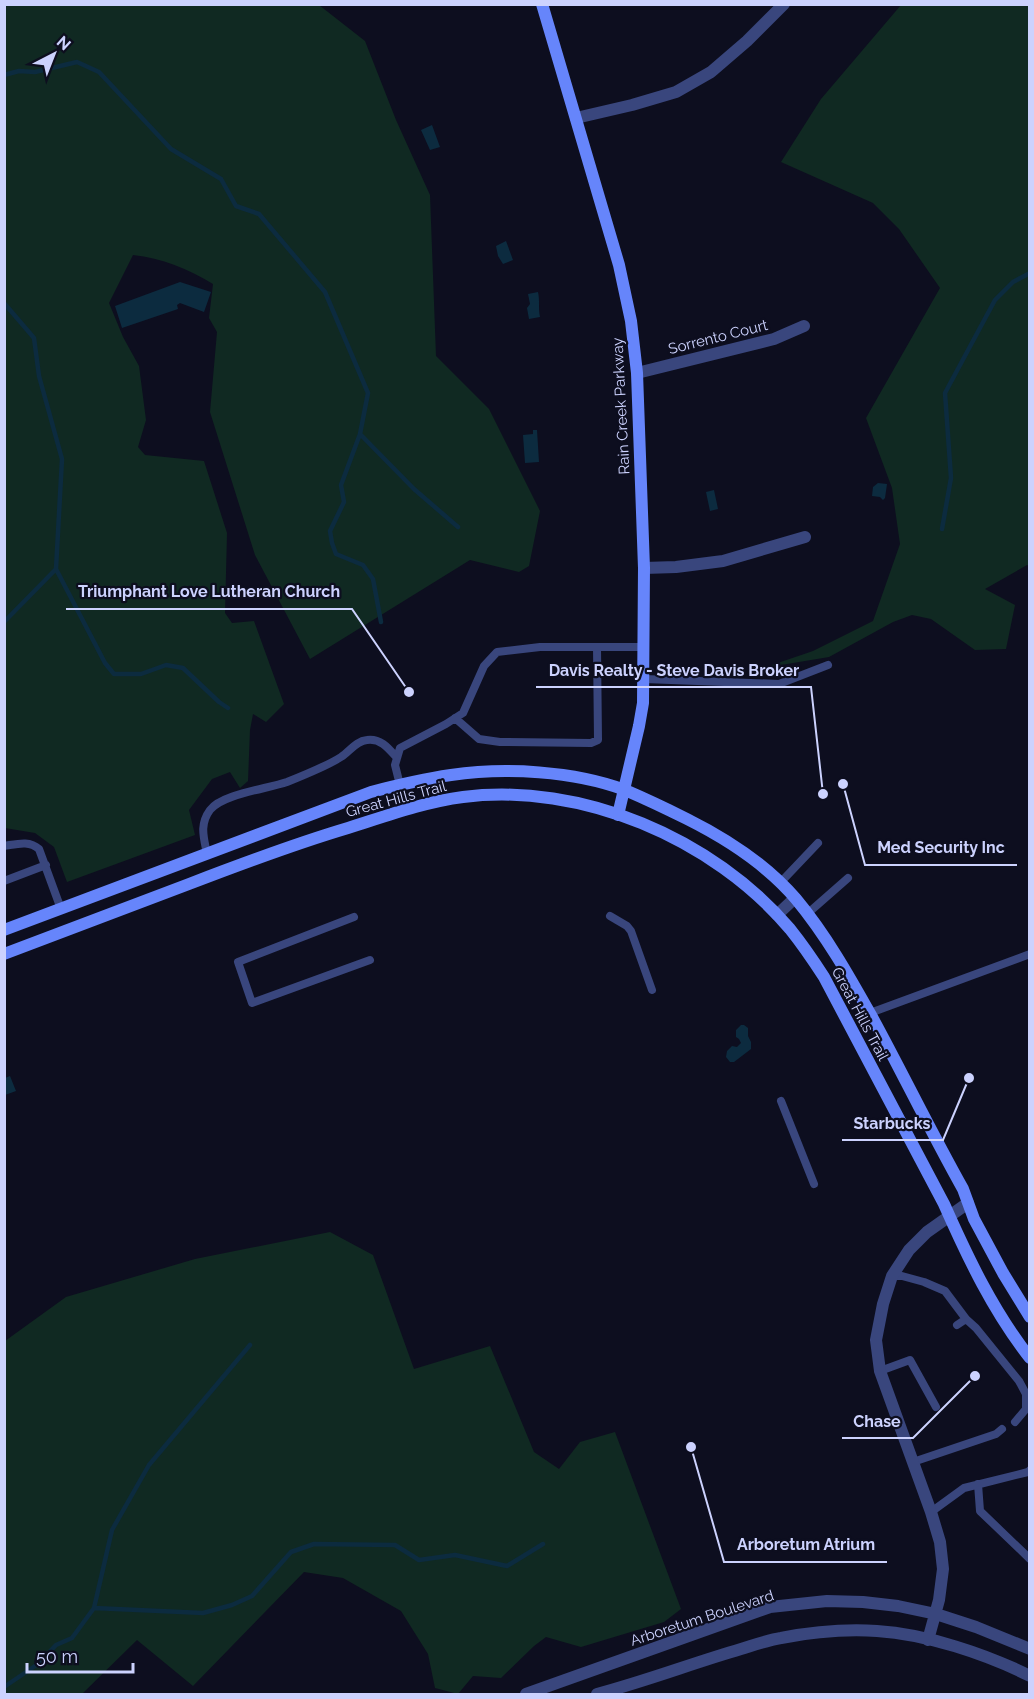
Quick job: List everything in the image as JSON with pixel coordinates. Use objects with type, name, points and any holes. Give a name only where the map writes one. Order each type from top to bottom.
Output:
[{"type":"street","name":"Rain Creek Parkway","points":[[542,4],[619,265],[631,321],[637,373],[644,568],[643,703],[618,815]]},
{"type":"street","points":[[576,118],[676,92],[711,72],[747,41],[784,4]]},
{"type":"street","name":"Sorrento Court","points":[[637,373],[774,339],[804,326]]},
{"type":"street","points":[[644,568],[676,567],[723,561],[805,537]]},
{"type":"street","name":"Great Hills Trail","points":[[4,930],[371,792],[400,785],[452,775],[530,772],[585,779],[624,790],[666,808],[728,842],[749,857],[795,898],[843,966],[870,1013],[963,1189],[974,1219],[1029,1317]]},
{"type":"street","name":"Great Hills Trail","points":[[4,954],[298,843],[421,806],[462,797],[505,795],[548,797],[584,804],[618,815],[676,839],[728,870],[777,915],[806,950],[824,977],[996,1309],[1029,1358]]},
{"type":"street","points":[[777,915],[795,898]]},
{"type":"street","points":[[928,1640],[936,1614],[944,1569],[940,1542],[880,1371],[876,1340],[883,1304],[892,1276],[909,1250],[927,1232],[968,1203]]},
{"type":"street","name":"Arboretum Boulevard","points":[[526,1695],[770,1607],[827,1601],[898,1606],[936,1614],[985,1630],[1029,1649]]},
{"type":"street","points":[[597,1695],[715,1656],[780,1638],[831,1631],[878,1631],[928,1640],[980,1655],[1029,1676]]},
{"type":"lane","points":[[400,785],[395,765],[400,748],[463,713],[484,666],[497,652],[540,646],[644,647]]},
{"type":"lane","points":[[455,718],[479,739],[500,742],[591,743],[598,740],[597,647]]},
{"type":"lane","points":[[644,679],[779,684],[828,665]]},
{"type":"lane","points":[[207,854],[202,826],[210,809],[232,796],[287,782],[342,756],[357,743],[366,740],[378,740],[397,759]]},
{"type":"lane","points":[[4,846],[22,843],[33,844],[39,849],[61,909]]},
{"type":"lane","points":[[780,884],[818,843]]},
{"type":"lane","points":[[4,881],[46,865]]},
{"type":"lane","points":[[807,914],[848,878]]},
{"type":"lane","points":[[610,916],[632,931],[652,990]]},
{"type":"lane","points":[[354,917],[238,962],[252,1003],[370,960]]},
{"type":"lane","points":[[870,1013],[1029,954]]},
{"type":"lane","points":[[781,1101],[814,1184]]},
{"type":"lane","points":[[892,1276],[913,1279],[945,1291],[1012,1372],[1026,1394],[1026,1409],[1015,1422]]},
{"type":"lane","points":[[957,1325],[966,1319]]},
{"type":"lane","points":[[880,1371],[910,1360],[936,1407]]},
{"type":"lane","points":[[913,1462],[1002,1430]]},
{"type":"lane","points":[[931,1512],[964,1488],[1029,1470]]},
{"type":"lane","points":[[978,1484],[980,1510],[1029,1559]]},
{"type":"green space","points":[[5,4],[319,5],[365,41],[396,120],[430,195],[436,356],[489,409],[540,511],[529,566],[519,572],[470,560],[310,659],[255,555],[210,412],[217,332],[209,318],[213,284],[174,265],[133,255],[109,303],[123,337],[139,366],[146,420],[138,447],[145,455],[204,461],[227,533],[225,613],[232,623],[254,621],[284,704],[266,722],[253,714],[250,730],[248,781],[240,788],[230,772],[212,779],[189,810],[195,835],[67,882],[54,847],[35,833],[5,828]]},
{"type":"green space","points":[[901,5],[1029,5],[1029,566],[1027,565],[985,589],[1015,605],[1006,649],[975,650],[931,619],[912,615],[893,622],[829,657],[763,668],[813,651],[873,621],[900,544],[892,488],[866,418],[940,288],[899,229],[873,203],[781,162],[821,99]]},
{"type":"green space","points":[[330,1232],[373,1255],[414,1369],[490,1346],[534,1452],[559,1469],[580,1442],[615,1432],[681,1609],[664,1622],[581,1647],[546,1637],[501,1678],[473,1676],[458,1694],[435,1688],[428,1654],[401,1611],[343,1578],[304,1572],[193,1686],[137,1640],[82,1694],[5,1694],[5,1341],[66,1297],[195,1259]]},
{"type":"water","points":[[432,125],[440,147],[430,150],[421,130]]},
{"type":"water","points":[[506,241],[513,260],[503,264],[496,246]]},
{"type":"water","points":[[180,282],[211,292],[204,312],[180,303],[177,305],[178,309],[122,328],[115,306]]},
{"type":"water","points":[[538,292],[540,317],[529,319],[528,294]]},
{"type":"water","points":[[533,430],[537,430],[539,462],[525,463],[523,435],[533,434]]},
{"type":"water","points":[[878,483],[887,484],[883,500],[872,496],[873,487]]},
{"type":"water","points":[[714,490],[718,509],[710,511],[706,492]]},
{"type":"water","points":[[741,1025],[748,1028],[751,1049],[734,1062],[730,1062],[726,1057],[727,1051],[732,1046],[737,1047],[741,1043],[736,1037],[736,1030]]},
{"type":"water","points":[[10,1076],[16,1091],[5,1095],[5,1078]]},
{"type":"waterway","points":[[4,75],[19,71],[35,72],[77,62],[99,72],[171,149],[221,179],[236,206],[259,214],[325,292],[368,393],[360,434],[341,485],[344,502],[330,531],[332,543],[336,554],[363,565],[373,579],[381,622]]},
{"type":"waterway","points":[[942,529],[951,478],[945,393],[995,300],[1013,282],[1030,273]]},
{"type":"waterway","points":[[4,303],[34,338],[39,376],[62,459],[56,569],[105,663],[114,674],[141,674],[166,665],[183,668],[228,708]]},
{"type":"waterway","points":[[360,434],[414,489],[458,527]]},
{"type":"waterway","points":[[4,622],[56,569]]},
{"type":"waterway","points":[[4,1687],[38,1664],[56,1645],[72,1638],[94,1608],[112,1530],[149,1465],[250,1345]]},
{"type":"waterway","points":[[94,1608],[203,1613],[232,1605],[252,1596],[291,1552],[314,1544],[395,1545],[419,1560],[455,1555],[507,1566],[543,1544]]},
{"type":"place","name":"Triumphant Love Lutheran Church","points":[[409,692]]},
{"type":"place","name":"Med Security Inc","points":[[843,784]]},
{"type":"place","name":"Davis Realty - Steve Davis Broker","points":[[823,794]]},
{"type":"place","name":"Starbucks","points":[[969,1078]]},
{"type":"place","name":"Chase","points":[[975,1376]]},
{"type":"place","name":"Arboretum Atrium","points":[[691,1447]]}]
